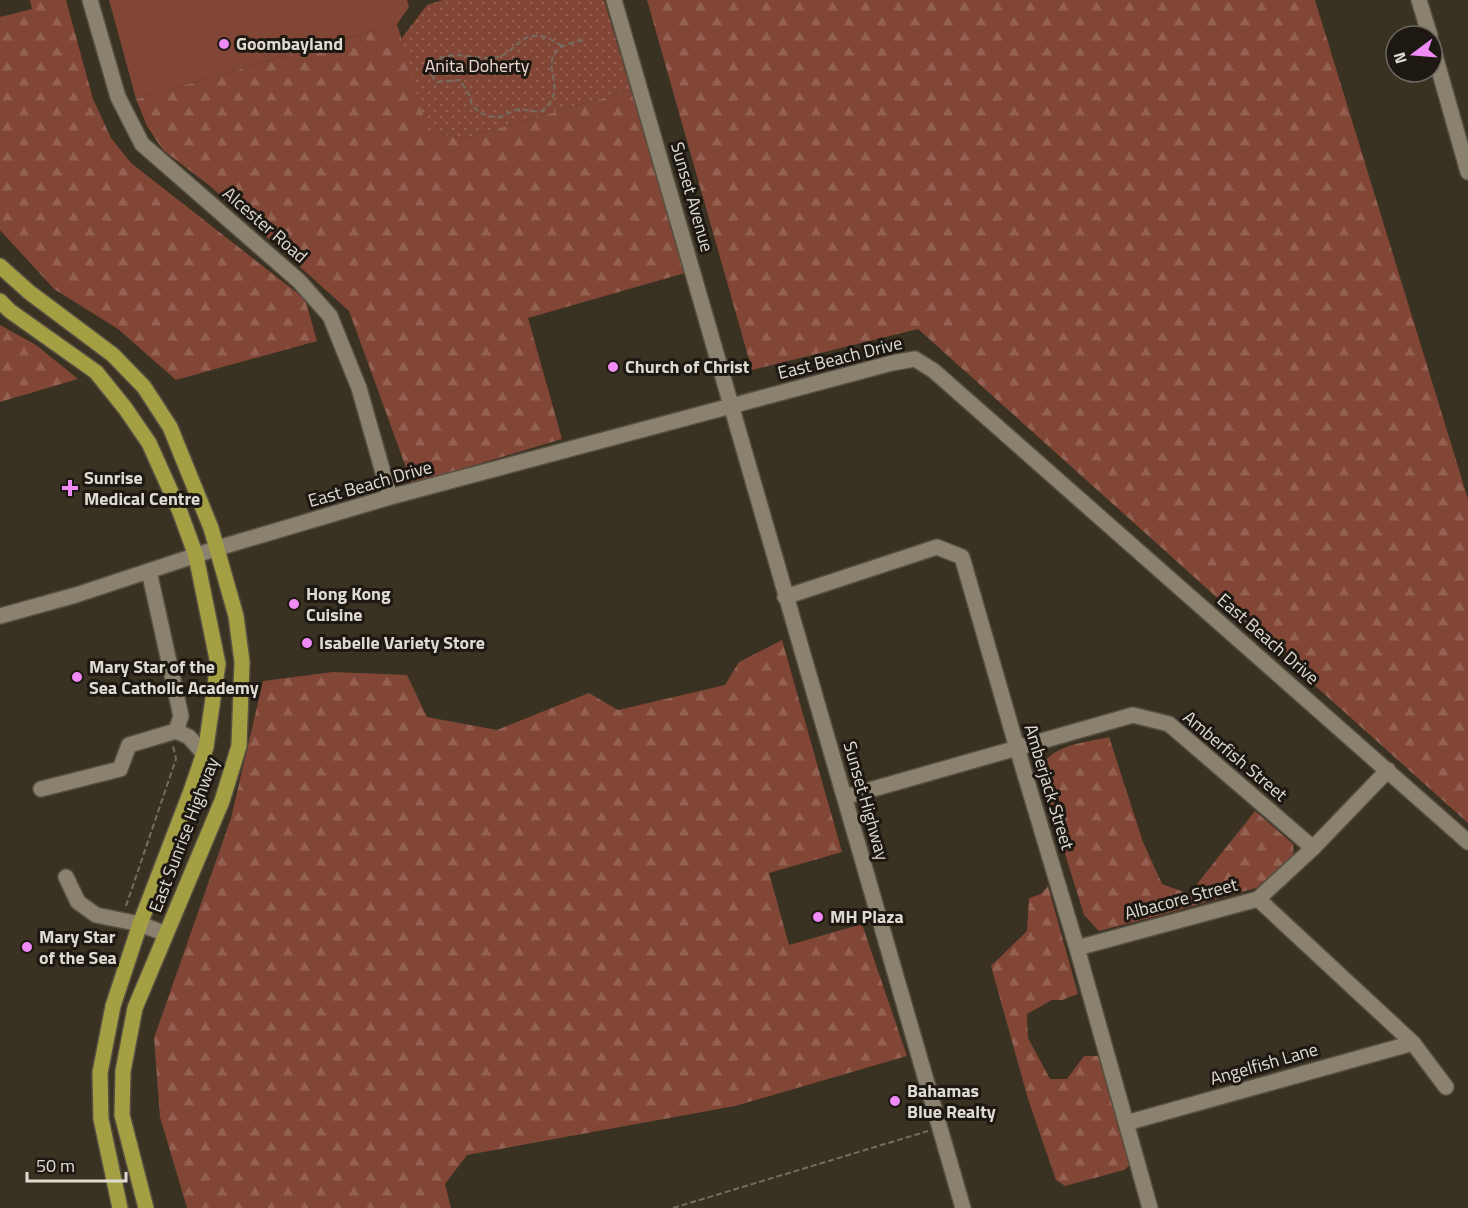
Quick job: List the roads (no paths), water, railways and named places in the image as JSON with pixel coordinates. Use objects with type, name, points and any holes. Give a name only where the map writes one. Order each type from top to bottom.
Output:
[{"type":"main road","name":"East Sunrise Highway","points":[[0,266],[29,292],[113,355],[144,387],[170,427],[218,548],[236,616],[242,662],[239,746],[222,801],[135,1008],[123,1071],[122,1115],[146,1208]]},
{"type":"main road","name":"East Sunrise Highway","points":[[0,301],[10,311],[96,372],[149,443],[180,512],[196,556],[218,664],[204,754],[140,924],[113,1006],[100,1072],[100,1119],[120,1208]]},
{"type":"street","name":"Alcester Road","points":[[90,0],[118,97],[142,144],[299,281],[330,316],[359,388],[390,497]]},
{"type":"street","name":"Sunset Avenue","points":[[614,0],[733,406]]},
{"type":"street","points":[[1419,0],[1426,24]]},
{"type":"street","points":[[1443,84],[1468,172]]},
{"type":"street","name":"East Beach Drive","points":[[0,616],[76,595],[218,548],[390,497],[891,363],[915,359],[943,379],[1468,842]]},
{"type":"street","name":"Sunset Highway","points":[[733,406],[785,597],[963,1208]]},
{"type":"street","name":"Amberjack Street","points":[[785,597],[937,547],[962,556],[1077,948],[1150,1208]]},
{"type":"street","points":[[149,571],[181,716],[172,732]]},
{"type":"street","name":"Amberfish Street","points":[[845,797],[1133,715],[1169,724],[1313,848]]},
{"type":"street","points":[[41,789],[120,769],[129,745],[172,732],[189,737],[204,754]]},
{"type":"street","name":"Albacore Street","points":[[1077,948],[1258,899],[1313,848],[1388,770]]},
{"type":"street","points":[[66,877],[78,902],[96,915],[140,924],[166,934]]},
{"type":"street","points":[[1258,899],[1413,1043],[1446,1087]]},
{"type":"street","name":"Angelfish Lane","points":[[1126,1123],[1413,1043]]},
{"type":"place","name":"Goombayland","points":[[224,44]]},
{"type":"place","name":"Church of Christ","points":[[613,367]]},
{"type":"place","name":"Sunrise Medical Centre","points":[[70,488]]},
{"type":"place","name":"Hong Kong Cuisine","points":[[294,604]]},
{"type":"place","name":"Isabelle Variety Store","points":[[307,643]]},
{"type":"place","name":"Mary Star of the Sea Catholic Academy","points":[[77,677]]},
{"type":"place","name":"MH Plaza","points":[[818,917]]},
{"type":"place","name":"Mary Star of the Sea","points":[[27,947]]},
{"type":"place","name":"Bahamas Blue Realty","points":[[895,1101]]},
{"type":"park label","name":"Anita Doherty","points":[[477,66]]}]
